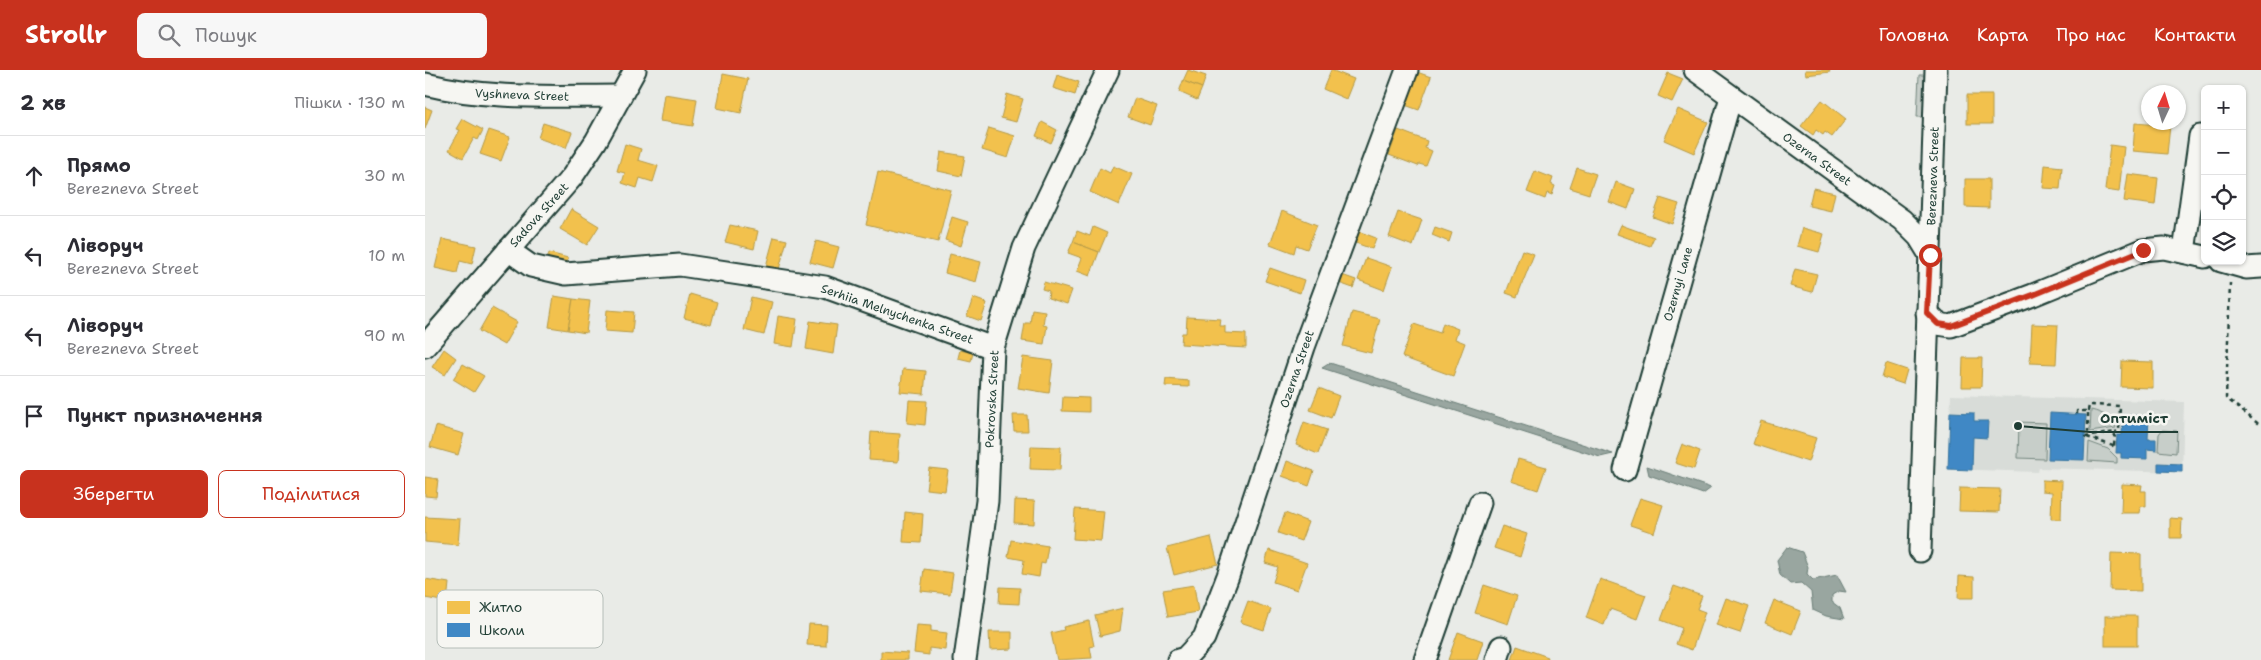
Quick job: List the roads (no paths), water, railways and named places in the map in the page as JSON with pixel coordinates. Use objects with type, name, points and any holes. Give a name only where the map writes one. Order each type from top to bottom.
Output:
[{"type":"street","name":"Sadova Street","points":[[425,346],[572,177],[596,142],[619,96],[635,70]]},
{"type":"street","name":"Pokrovska Street","points":[[965,660],[987,501],[993,348],[1024,248],[1108,70]]},
{"type":"street","name":"Ozerna Street","points":[[1178,660],[1185,658],[1204,638],[1228,576],[1304,347],[1407,70]]},
{"type":"street","name":"Ozerna Street","points":[[1695,70],[1902,220],[1919,236],[1930,255]]},
{"type":"street","name":"Berezneva Street","points":[[1920,551],[1936,70]]},
{"type":"street","name":"Vyshneva Street","points":[[425,84],[458,92],[502,96],[619,96]]},
{"type":"street","name":"Ozernyi Lane","points":[[1625,470],[1731,97]]},
{"type":"street","points":[[2183,252],[2200,136]]},
{"type":"street","points":[[1927,313],[1938,324],[1951,326],[2143,250],[2164,248],[2201,256]]},
{"type":"street","name":"Serhiia Melnychenka Street","points":[[508,250],[531,266],[566,274],[680,265],[825,287],[993,348]]},
{"type":"street","points":[[2236,265],[2246,268],[2261,267]]},
{"type":"street","points":[[1425,660],[1480,503]]},
{"type":"place","name":"Оптиміст","points":[[2018,426]]}]
